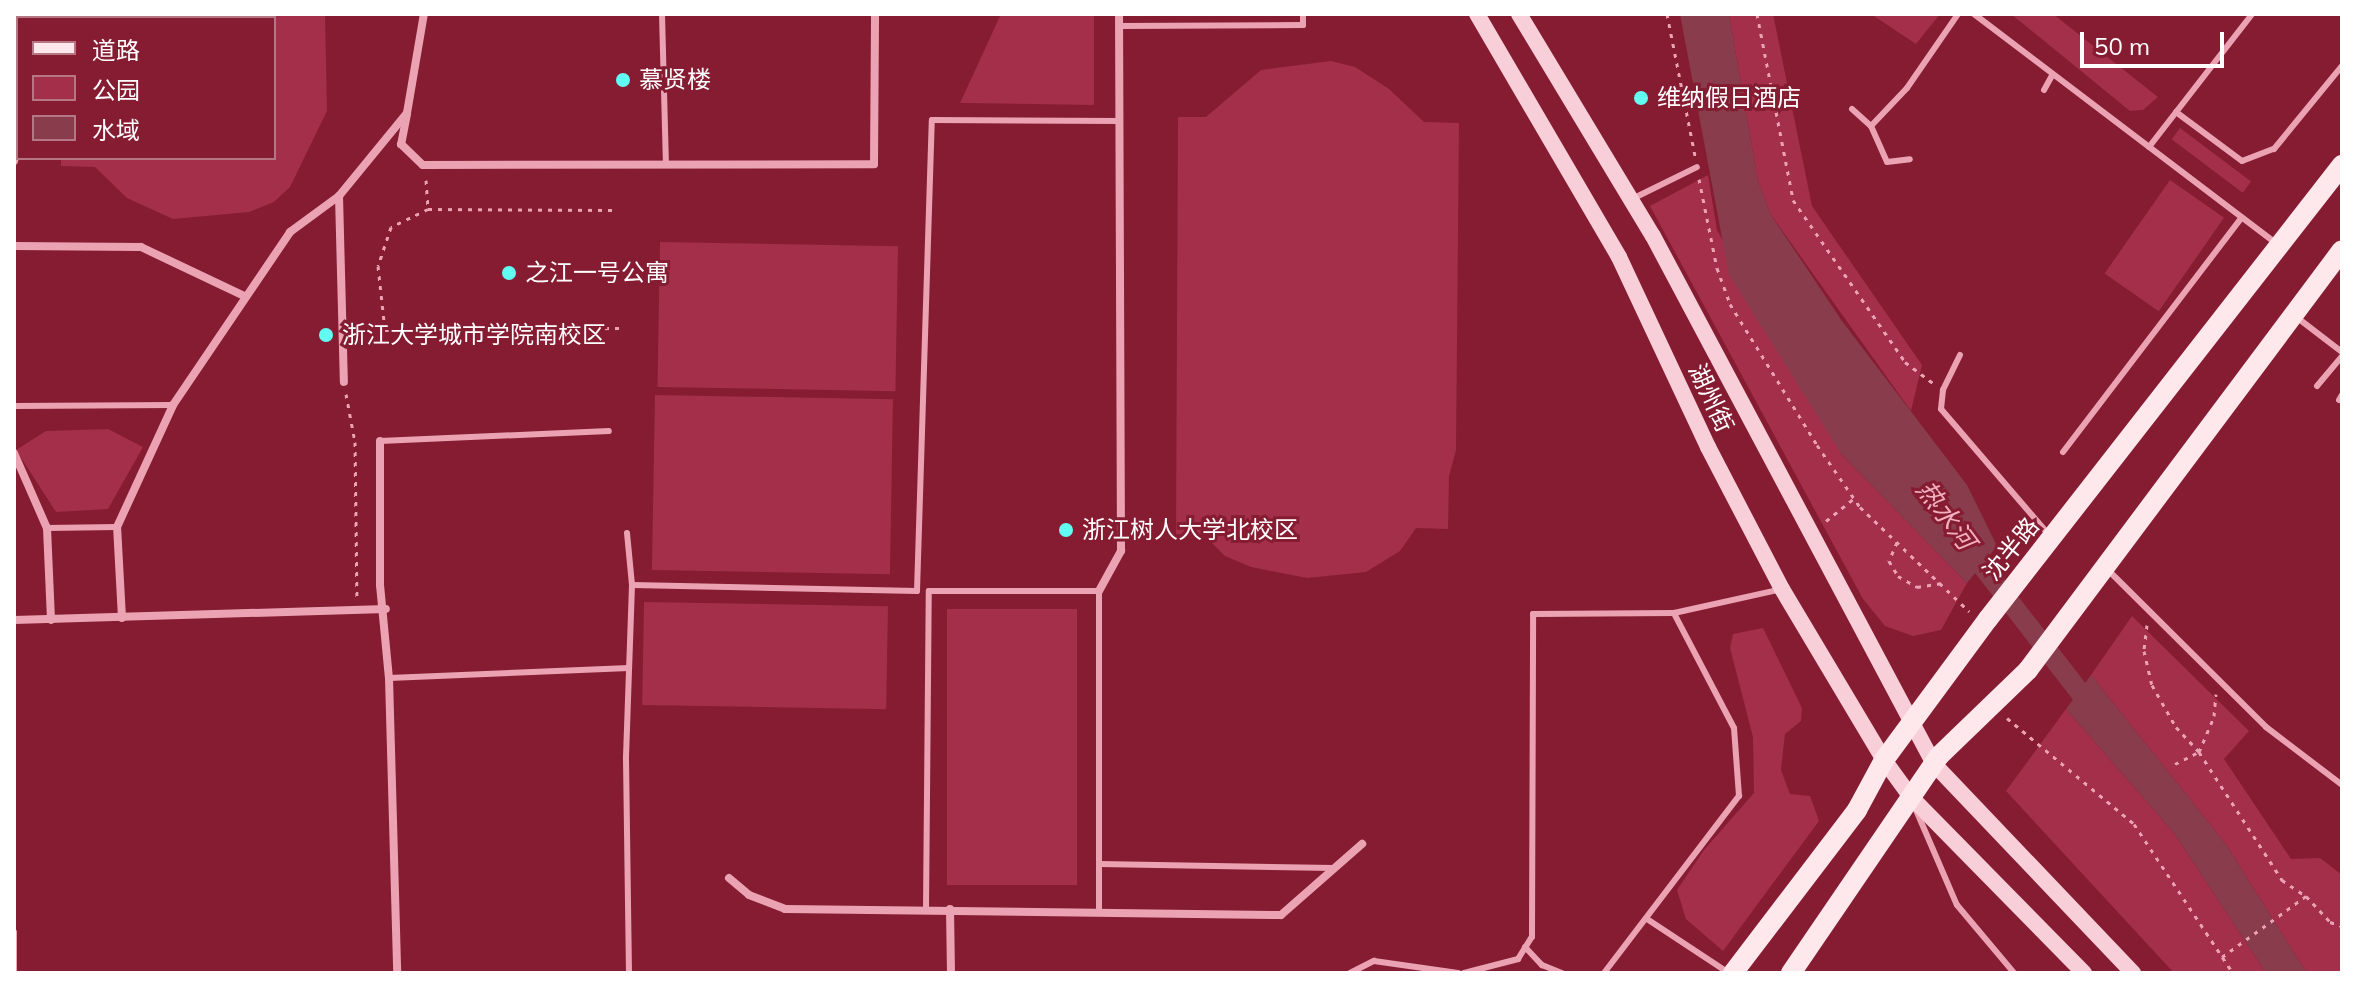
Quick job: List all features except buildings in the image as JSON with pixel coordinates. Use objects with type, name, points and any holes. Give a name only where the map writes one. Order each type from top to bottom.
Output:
[{"type":"main road","name":"湖州街","points":[[1477,14],[1619,257],[1708,447],[1782,589],[1884,760],[1911,797],[2084,973]]},
{"type":"main road","name":"湖州街","points":[[1519,14],[1631,199],[1909,725],[1934,764],[2133,973]]},
{"type":"main road","name":"沈半路","points":[[1731,973],[1857,810],[1884,760],[1986,623],[2342,165]]},
{"type":"main road","points":[[1791,973],[1934,764],[2028,670],[2342,250]]},
{"type":"street","points":[[424,14],[401,144],[423,165],[666,162],[874,164],[875,14]]},
{"type":"street","points":[[1099,591],[1121,551],[1119,14]]},
{"type":"street","points":[[122,618],[117,527],[173,405],[290,232],[339,196],[407,113]]},
{"type":"street","points":[[339,196],[344,382]]},
{"type":"street","points":[[14,246],[141,247],[244,296]]},
{"type":"street","points":[[380,441],[380,585],[386,609],[397,973]]},
{"type":"street","points":[[14,453],[47,528],[51,620]]},
{"type":"street","points":[[14,620],[386,609]]},
{"type":"street","points":[[729,878],[749,895],[785,909],[1281,915],[1362,844]]},
{"type":"street","points":[[950,909],[951,973]]},
{"type":"lane","points":[[662,14],[666,162]]},
{"type":"lane","points":[[1119,26],[1303,25],[1303,14]]},
{"type":"lane","points":[[1871,126],[1907,88],[1958,14]]},
{"type":"lane","points":[[1974,14],[2280,245]]},
{"type":"lane","points":[[2149,147],[2252,14]]},
{"type":"lane","points":[[2176,112],[2242,161],[2274,149],[2342,66]]},
{"type":"lane","points":[[2044,90],[2053,74]]},
{"type":"lane","points":[[1852,109],[1871,126],[1887,162],[1910,159]]},
{"type":"lane","points":[[917,591],[932,120],[1120,121]]},
{"type":"lane","points":[[1631,199],[1697,167]]},
{"type":"lane","points":[[2063,452],[2242,217]]},
{"type":"lane","points":[[2293,313],[2342,354],[2317,386]]},
{"type":"lane","points":[[1960,355],[1943,390],[1941,409],[1951,426],[2052,539]]},
{"type":"lane","points":[[14,406],[173,405]]},
{"type":"lane","points":[[380,441],[609,431]]},
{"type":"lane","points":[[47,528],[117,527]]},
{"type":"lane","points":[[627,533],[632,585],[629,973]]},
{"type":"lane","points":[[2105,568],[2266,727],[2342,785]]},
{"type":"lane","points":[[632,585],[1099,591],[1099,911]]},
{"type":"lane","points":[[1464,973],[1518,959],[1532,937],[1533,614],[1674,613],[1782,589]]},
{"type":"lane","points":[[926,909],[929,591]]},
{"type":"lane","points":[[1604,973],[1739,796],[1734,728],[1674,613]]},
{"type":"lane","points":[[389,678],[629,668]]},
{"type":"lane","points":[[1911,797],[1957,905],[2014,973]]},
{"type":"lane","points":[[1099,864],[1334,868]]},
{"type":"lane","points":[[1647,919],[1731,973]]},
{"type":"lane","points":[[14,932],[14,973]]},
{"type":"lane","points":[[1525,947],[1542,965],[1562,973]]},
{"type":"lane","points":[[1350,973],[1374,961],[1458,973]]},
{"type":"path","points":[[1667,14],[1717,268],[1730,304],[1854,498],[1986,623]]},
{"type":"path","points":[[1757,14],[1793,200],[1905,362],[1943,390]]},
{"type":"path","points":[[423,165],[428,209]]},
{"type":"path","points":[[613,210],[428,209],[391,227],[378,266],[385,330],[619,328]]},
{"type":"path","points":[[344,382],[355,442],[357,611]]},
{"type":"path","points":[[1809,534],[1854,498]]},
{"type":"path","points":[[1897,542],[1889,561],[1898,576],[1917,587],[1941,583]]},
{"type":"path","points":[[2149,609],[2144,651],[2152,685],[2176,727],[2199,752],[2257,847],[2282,880],[2306,896],[2330,922],[2342,926]]},
{"type":"path","points":[[2175,764],[2199,752],[2214,716],[2218,678]]},
{"type":"path","points":[[1991,706],[2134,824],[2233,973]]},
{"type":"path","points":[[2222,957],[2238,941],[2306,896]]},
{"type":"green space","points":[[325,14],[327,111],[290,187],[274,202],[249,212],[173,219],[127,198],[95,167],[61,166],[61,160],[276,160],[276,16],[64,16]]},
{"type":"green space","points":[[1001,14],[1094,14],[1094,105],[960,103]]},
{"type":"green space","points":[[1729,14],[1773,14],[1812,206],[1922,365],[1911,411],[1771,215],[1758,181]]},
{"type":"green space","points":[[1871,14],[1940,14],[1916,44]]},
{"type":"green space","points":[[2011,14],[2053,14],[2158,97],[2143,110],[2130,111]]},
{"type":"green space","points":[[1331,61],[1355,67],[1389,89],[1424,122],[1459,123],[1456,450],[1449,476],[1448,529],[1416,528],[1400,551],[1366,572],[1307,578],[1251,567],[1225,556],[1206,537],[1176,534],[1178,117],[1206,117],[1261,70]]},
{"type":"green space","points":[[2180,128],[2251,182],[2243,193],[2172,139]]},
{"type":"green space","points":[[1708,175],[1717,230],[1842,455],[1967,583],[1941,630],[1913,636],[1885,626],[1863,599],[1650,206]]},
{"type":"green space","points":[[2170,180],[2224,218],[2159,311],[2105,273]]},
{"type":"green space","points":[[660,242],[898,246],[895,391],[657,387]]},
{"type":"green space","points":[[655,395],[893,399],[890,574],[652,570]]},
{"type":"green space","points":[[108,429],[143,447],[108,509],[56,512],[16,450],[46,431]]},
{"type":"green space","points":[[644,602],[888,606],[886,709],[642,705]]},
{"type":"green space","points":[[947,609],[1077,609],[1077,885],[947,885]]},
{"type":"green space","points":[[2132,616],[2249,731],[2224,759],[2291,859],[2320,858],[2342,875],[2342,973],[2307,973],[2225,843],[2091,675]]},
{"type":"green space","points":[[1763,628],[1802,708],[1801,721],[1785,734],[1781,770],[1790,794],[1810,796],[1819,821],[1723,951],[1686,919],[1677,890],[1704,850],[1754,793],[1753,737],[1730,648],[1733,634]]},
{"type":"green space","points":[[2066,709],[2174,833],[2266,973],[2174,973],[2006,791]]},
{"type":"water","points":[[1680,14],[1729,14],[1758,181],[1771,215],[1842,321],[1967,485],[1997,546],[1967,583],[1842,455],[1729,275]]},
{"type":"water","points":[[2091,675],[2225,843],[2307,973],[2266,973],[2174,833],[2066,709]]},
{"type":"waterway","name":"热水河","points":[[1966,545],[2096,713]]},
{"type":"place","name":"慕贤楼","points":[[623,80]]},
{"type":"place","name":"维纳假日酒店","points":[[1641,98]]},
{"type":"place","name":"之江一号公寓","points":[[509,273]]},
{"type":"place","name":"浙江大学城市学院南校区","points":[[326,335]]},
{"type":"place","name":"浙江树人大学北校区","points":[[1066,530]]}]
